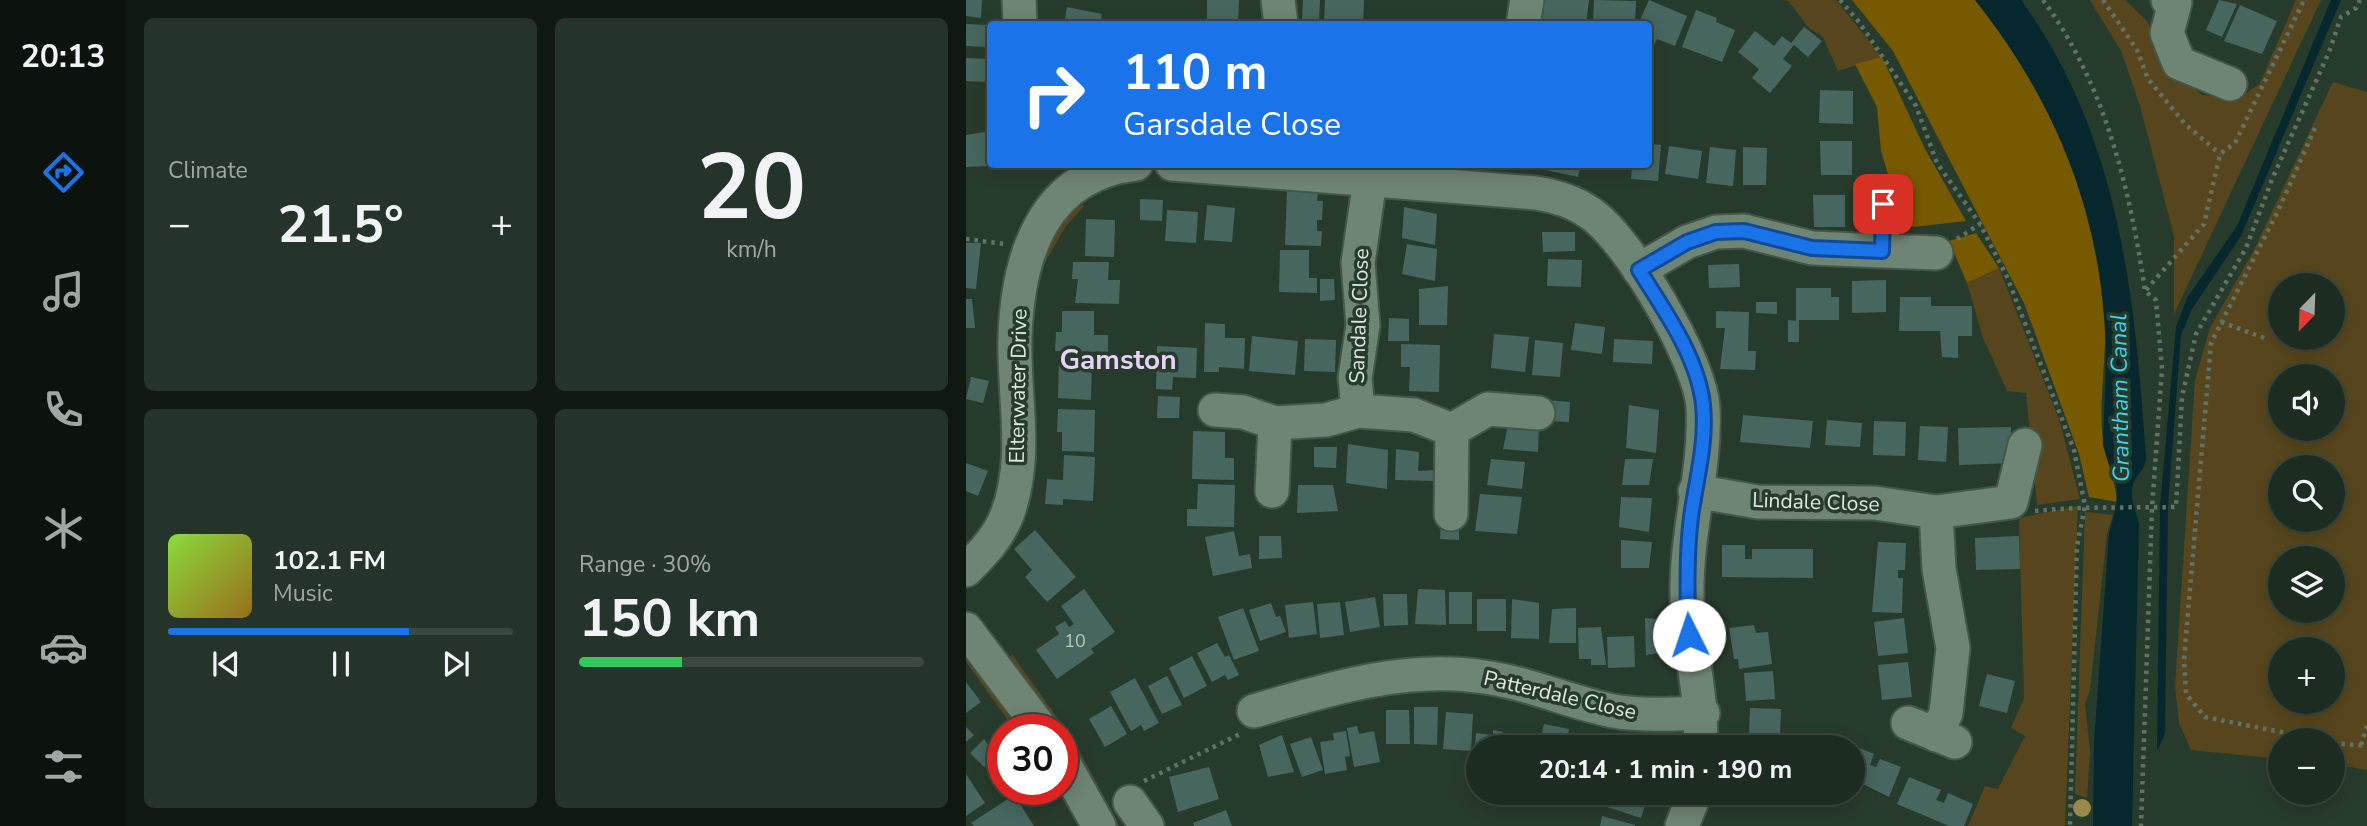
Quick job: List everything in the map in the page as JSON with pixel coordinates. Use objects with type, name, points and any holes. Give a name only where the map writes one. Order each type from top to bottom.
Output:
[{"type":"street","points":[[1018,0],[1020,21]]},
{"type":"street","points":[[1278,0],[1281,21]]},
{"type":"street","points":[[1524,21],[1527,0]]},
{"type":"street","points":[[2173,1],[2167,33],[2179,63],[2230,84]]},
{"type":"street","name":"Elterwater Drive","points":[[966,570],[990,547],[1001,529],[1016,478],[1020,404],[1015,337],[1022,280],[1030,247],[1074,173],[1098,173],[1119,168]]},
{"type":"street","points":[[1276,168],[1370,180],[1505,177],[1564,198],[1592,214],[1615,236],[1668,317],[1696,377],[1703,404],[1703,430],[1687,561],[1689,635],[1703,713],[1701,735]]},
{"type":"street","name":"Sandale Close","points":[[1358,411],[1355,379],[1363,325],[1358,263],[1370,180]]},
{"type":"street","points":[[1882,251],[1883,204]]},
{"type":"street","points":[[1639,270],[1687,242],[1716,232],[1744,231],[1812,248],[1937,253]]},
{"type":"street","points":[[1451,513],[1452,430],[1488,409],[1538,413]]},
{"type":"street","name":"Sandale Close","points":[[1215,410],[1243,412],[1275,423],[1326,420],[1358,411],[1414,415],[1452,430]]},
{"type":"street","points":[[1272,491],[1275,423]]},
{"type":"street","name":"Lindale Close","points":[[1695,491],[1758,502],[1875,503],[1937,512],[2011,502],[2025,445]]},
{"type":"street","points":[[1933,734],[1946,713],[1953,648],[1939,569],[1937,512]]},
{"type":"street","points":[[966,629],[1030,714]]},
{"type":"street","name":"Patterdale Close","points":[[1263,708],[1364,681],[1422,673],[1482,677],[1518,683],[1585,704],[1641,715],[1703,713]]},
{"type":"street","points":[[1078,789],[1099,826]]},
{"type":"street","points":[[1682,826],[1690,805]]},
{"type":"path","points":[[1840,0],[1859,22],[1916,106],[1937,163],[1980,224],[2007,276],[2074,450],[2085,506],[2077,546],[2070,826]]},
{"type":"path","points":[[2043,0],[2091,80],[2126,189],[2145,290],[2156,300],[2162,369],[2141,826]]},
{"type":"path","points":[[2145,290],[2204,224],[2220,154],[2235,143],[2305,0]]},
{"type":"path","points":[[2032,511],[2085,506],[2102,509],[2176,507],[2182,397],[2196,334],[2246,248],[2273,177],[2325,63],[2341,17],[2356,8],[2360,0]]},
{"type":"path","points":[[2268,729],[2205,717],[2186,694],[2184,659],[2211,343],[2315,128]]},
{"type":"path","points":[[966,239],[1030,247]]},
{"type":"path","points":[[2221,322],[2267,339]]},
{"type":"path","points":[[1138,804],[1257,725],[1263,708]]},
{"type":"path","points":[[2345,744],[2364,745],[2367,726]]},
{"type":"shaded area","points":[[1783,0],[1836,0],[1882,57],[1838,71],[1823,37],[1808,27],[1789,2]]},
{"type":"shaded area","points":[[1852,0],[1975,0],[2025,72],[2046,110],[2065,149],[2080,190],[2100,275],[2105,319],[2102,432],[2117,502],[2089,497],[2079,454],[2024,303],[1893,51]]},
{"type":"shaded area","points":[[2090,0],[2125,0],[2147,21],[2170,70],[2202,95],[2239,99],[2260,83],[2296,0],[2321,0],[2174,314],[2174,236],[2140,106],[2121,51]]},
{"type":"shaded area","points":[[1882,57],[1925,149],[1966,221],[1913,227],[1902,220],[1881,151],[1877,107],[1855,64]]},
{"type":"shaded area","points":[[2333,82],[2367,92],[2367,770],[2345,766],[2345,728],[2268,728],[2268,758],[2191,750],[2179,723],[2175,686],[2195,380],[2210,328],[2255,248]]},
{"type":"shaded area","points":[[1073,199],[1084,206],[1066,226],[1035,280],[1042,250]]},
{"type":"shaded area","points":[[1976,233],[1999,268],[1967,283],[1949,241]]},
{"type":"shaded area","points":[[1999,268],[2059,419],[2080,499],[2037,505],[2026,393],[2007,391],[1983,338],[1967,283]]},
{"type":"shaded area","points":[[2078,506],[2065,826],[1968,826],[1985,786],[1998,789],[2025,736],[2011,728],[2024,698],[2019,518]]},
{"type":"shaded area","points":[[2085,512],[2113,515],[2107,534],[2090,690],[2085,704],[2090,751],[2087,798],[2075,794]]},
{"type":"shaded area","points":[[966,652],[1013,714],[1003,714],[966,662]]},
{"type":"shaded area","points":[[1012,654],[1055,714],[1046,714],[1009,661]]},
{"type":"shaded area","points":[[1078,748],[1119,826],[1112,826],[1078,765]]},
{"type":"water","name":"Grantham Canal","points":[[1975,0],[2021,0],[2054,52],[2081,106],[2101,162],[2128,278],[2146,459],[2132,489],[2139,523],[2132,826],[2093,826],[2094,742],[2109,533],[2117,498],[2116,484],[2103,445],[2106,349],[2099,273],[2079,188],[2064,148],[2025,72]]},
{"type":"water","points":[[2331,0],[2341,0],[2241,236],[2192,309],[2181,335],[2168,506],[2165,734],[2157,751],[2160,506],[2176,327],[2187,298],[2237,226]]},
{"type":"building","points":[[966,0],[982,0],[981,18],[966,16]]},
{"type":"building","points":[[1207,0],[1239,0],[1238,21],[1207,21]]},
{"type":"building","points":[[1303,0],[1320,0],[1319,21],[1302,21]]},
{"type":"building","points":[[1325,0],[1364,0],[1363,21],[1324,21]]},
{"type":"building","points":[[1545,0],[1589,0],[1586,21],[1542,21]]},
{"type":"building","points":[[1594,0],[1636,1],[1635,21],[1593,21]]},
{"type":"building","points":[[1649,0],[1687,16],[1675,46],[1657,39],[1653,47],[1652,21],[1644,21],[1641,18]]},
{"type":"building","points":[[2219,0],[2237,4],[2222,37],[2206,30]]},
{"type":"building","points":[[2240,5],[2277,21],[2262,54],[2224,41]]},
{"type":"building","points":[[1067,7],[1102,14],[1101,21],[1065,21]]},
{"type":"building","points":[[1696,10],[1717,18],[1716,22],[1735,30],[1722,62],[1682,47]]},
{"type":"building","points":[[966,24],[987,25],[986,47],[966,46]]},
{"type":"building","points":[[1804,27],[1822,41],[1808,57],[1794,45],[1783,59],[1792,66],[1770,93],[1752,78],[1759,69],[1738,52],[1755,31],[1774,46],[1782,36],[1791,43]]},
{"type":"building","points":[[966,58],[987,59],[987,82],[966,81]]},
{"type":"building","points":[[1820,90],[1853,91],[1853,124],[1819,123]]},
{"type":"building","points":[[987,132],[987,166],[966,167],[966,135]]},
{"type":"building","points":[[1820,141],[1852,141],[1852,175],[1821,175]]},
{"type":"building","points":[[1652,144],[1661,145],[1658,181],[1631,179],[1632,168],[1652,168]]},
{"type":"building","points":[[1669,146],[1702,151],[1698,179],[1665,174]]},
{"type":"building","points":[[1710,147],[1736,150],[1733,186],[1706,183]]},
{"type":"building","points":[[1743,147],[1767,148],[1766,185],[1743,185]]},
{"type":"building","points":[[1546,168],[1580,168],[1578,177]]},
{"type":"building","points":[[1287,190],[1318,191],[1317,201],[1323,201],[1322,220],[1317,220],[1317,231],[1322,231],[1321,246],[1285,245]]},
{"type":"building","points":[[1813,195],[1845,195],[1845,227],[1814,227]]},
{"type":"building","points":[[1140,199],[1163,200],[1162,221],[1140,220]]},
{"type":"building","points":[[1207,205],[1235,208],[1232,242],[1204,240]]},
{"type":"building","points":[[1404,207],[1437,214],[1435,245],[1402,238]]},
{"type":"building","points":[[1167,210],[1198,212],[1196,243],[1165,241]]},
{"type":"building","points":[[1086,219],[1115,220],[1114,257],[1085,256]]},
{"type":"building","points":[[1542,232],[1575,232],[1575,251],[1543,252]]},
{"type":"building","points":[[966,243],[981,243],[976,289],[966,288]]},
{"type":"building","points":[[1407,244],[1437,249],[1435,281],[1402,274]]},
{"type":"building","points":[[1280,250],[1309,250],[1309,278],[1317,278],[1317,293],[1279,292]]},
{"type":"building","points":[[1548,259],[1582,260],[1581,287],[1547,286]]},
{"type":"building","points":[[1073,262],[1109,262],[1108,280],[1120,280],[1119,304],[1075,303],[1078,279],[1072,279]]},
{"type":"building","points":[[1739,264],[1740,287],[1709,288],[1708,265]]},
{"type":"building","points":[[1320,279],[1334,279],[1335,300],[1320,301]]},
{"type":"building","points":[[1886,280],[1886,312],[1852,313],[1852,281]]},
{"type":"building","points":[[1448,286],[1447,325],[1419,325],[1419,289]]},
{"type":"building","points":[[1796,288],[1831,288],[1831,297],[1839,297],[1839,320],[1799,320],[1799,342],[1788,342],[1788,320],[1796,321]]},
{"type":"building","points":[[1900,297],[1931,297],[1931,306],[1972,306],[1972,336],[1958,336],[1958,358],[1942,357],[1940,331],[1899,331]]},
{"type":"building","points":[[966,299],[972,299],[975,328],[966,328]]},
{"type":"building","points":[[1756,302],[1777,302],[1777,314],[1756,313]]},
{"type":"building","points":[[1062,311],[1094,311],[1094,335],[1108,335],[1108,352],[1055,351],[1056,332],[1062,332]]},
{"type":"building","points":[[1716,311],[1749,312],[1748,351],[1756,351],[1755,370],[1720,369],[1725,328],[1716,328]]},
{"type":"building","points":[[1389,318],[1409,319],[1409,341],[1388,341]]},
{"type":"building","points":[[1205,323],[1225,324],[1225,338],[1245,338],[1244,369],[1219,367],[1219,372],[1204,372]]},
{"type":"building","points":[[1575,323],[1605,327],[1602,354],[1571,350]]},
{"type":"building","points":[[1494,334],[1529,337],[1525,372],[1491,368]]},
{"type":"building","points":[[1252,336],[1298,341],[1295,375],[1249,371]]},
{"type":"building","points":[[1305,339],[1336,340],[1335,372],[1304,371]]},
{"type":"building","points":[[1614,339],[1653,341],[1652,364],[1613,362]]},
{"type":"building","points":[[1535,340],[1563,343],[1560,377],[1532,375]]},
{"type":"building","points":[[1401,344],[1440,345],[1439,392],[1409,391],[1410,367],[1401,367]]},
{"type":"building","points":[[1157,346],[1197,348],[1196,378],[1173,377],[1172,390],[1156,389]]},
{"type":"building","points":[[1059,357],[1092,359],[1091,400],[1058,398]]},
{"type":"building","points":[[971,377],[989,381],[983,403],[966,399]]},
{"type":"building","points":[[1158,396],[1180,397],[1179,418],[1157,418]]},
{"type":"building","points":[[1547,400],[1570,402],[1569,422],[1546,421]]},
{"type":"building","points":[[1629,405],[1659,410],[1656,453],[1626,448]]},
{"type":"building","points":[[1058,409],[1095,410],[1094,452],[1062,451],[1062,432],[1057,432]]},
{"type":"building","points":[[1743,415],[1813,421],[1810,448],[1740,442]]},
{"type":"building","points":[[1510,416],[1539,421],[1538,452],[1503,449]]},
{"type":"building","points":[[1827,420],[1862,423],[1860,447],[1825,445]]},
{"type":"building","points":[[1874,421],[1906,422],[1905,456],[1873,455]]},
{"type":"building","points":[[1920,426],[1948,427],[1946,462],[1918,460]]},
{"type":"building","points":[[2011,427],[2012,463],[1959,465],[1958,428]]},
{"type":"building","points":[[1193,431],[1225,432],[1225,458],[1234,458],[1234,480],[1192,479]]},
{"type":"building","points":[[1348,444],[1388,450],[1387,489],[1346,483]]},
{"type":"building","points":[[1314,447],[1337,447],[1336,468],[1314,467]]},
{"type":"building","points":[[1396,449],[1419,452],[1418,471],[1435,470],[1434,481],[1395,480]]},
{"type":"building","points":[[1064,455],[1095,457],[1093,501],[1063,499],[1063,505],[1045,504],[1047,479],[1063,480]]},
{"type":"building","points":[[1491,459],[1525,462],[1522,489],[1487,485]]},
{"type":"building","points":[[1625,459],[1653,459],[1649,485],[1622,485]]},
{"type":"building","points":[[966,463],[988,471],[978,496],[966,491]]},
{"type":"building","points":[[1198,484],[1235,485],[1234,527],[1187,526],[1187,509],[1197,509]]},
{"type":"building","points":[[1298,485],[1333,485],[1338,511],[1297,513]]},
{"type":"building","points":[[1480,494],[1522,497],[1517,534],[1475,531]]},
{"type":"building","points":[[1621,497],[1652,498],[1649,532],[1619,527]]},
{"type":"building","points":[[1441,519],[1459,519],[1459,540],[1440,539]]},
{"type":"building","points":[[1035,530],[1076,577],[1047,602],[1025,577],[1032,570],[1014,549]]},
{"type":"building","points":[[1234,531],[1239,556],[1250,554],[1252,568],[1213,576],[1205,537]]},
{"type":"building","points":[[1259,536],[1281,536],[1282,558],[1259,559]]},
{"type":"building","points":[[2019,536],[2020,569],[1976,570],[1975,538]]},
{"type":"building","points":[[1621,540],[1652,542],[1649,568],[1621,568]]},
{"type":"building","points":[[1878,542],[1906,543],[1905,570],[1898,570],[1898,578],[1903,578],[1902,613],[1872,612]]},
{"type":"building","points":[[1722,545],[1745,545],[1745,559],[1752,559],[1752,549],[1813,549],[1813,578],[1722,577]]},
{"type":"building","points":[[1084,589],[1115,632],[1091,649],[1094,653],[1057,679],[1036,650],[1059,634],[1055,627],[1065,621],[1069,627],[1074,624],[1061,606]]},
{"type":"building","points":[[1418,589],[1445,590],[1446,625],[1415,624]]},
{"type":"building","points":[[1449,592],[1472,592],[1472,624],[1449,624]]},
{"type":"building","points":[[1383,594],[1407,594],[1408,625],[1384,626]]},
{"type":"building","points":[[1375,597],[1380,627],[1350,632],[1345,602]]},
{"type":"building","points":[[1477,599],[1506,599],[1506,631],[1477,631]]},
{"type":"building","points":[[1512,599],[1539,603],[1539,639],[1511,638]]},
{"type":"building","points":[[1313,602],[1317,634],[1289,638],[1285,605]]},
{"type":"building","points":[[1340,602],[1344,635],[1320,638],[1317,604]]},
{"type":"building","points":[[1271,603],[1286,632],[1260,641],[1249,610]]},
{"type":"building","points":[[1243,608],[1259,651],[1234,660],[1218,617]]},
{"type":"building","points":[[1576,608],[1576,643],[1549,643],[1552,609]]},
{"type":"building","points":[[1645,618],[1667,620],[1674,651],[1646,655]]},
{"type":"building","points":[[1904,618],[1908,653],[1878,656],[1874,622]]},
{"type":"building","points":[[1754,625],[1756,633],[1768,632],[1772,664],[1739,669],[1738,659],[1734,659],[1729,628]]},
{"type":"building","points":[[1601,627],[1606,665],[1591,665],[1591,659],[1579,659],[1578,628]]},
{"type":"building","points":[[1634,636],[1635,667],[1608,668],[1607,637]]},
{"type":"building","points":[[1217,643],[1225,657],[1229,655],[1239,675],[1228,680],[1225,675],[1212,682],[1197,653]]},
{"type":"building","points":[[1192,656],[1207,686],[1184,698],[1169,668]]},
{"type":"building","points":[[1908,662],[1912,697],[1882,700],[1878,665]]},
{"type":"building","points":[[1773,671],[1775,699],[1746,701],[1744,673]]},
{"type":"building","points":[[1987,674],[2015,681],[2007,713],[1979,706]]},
{"type":"building","points":[[1167,676],[1182,705],[1162,714],[1148,686]]},
{"type":"building","points":[[1135,678],[1159,723],[1144,731],[1141,725],[1131,731],[1110,692]]},
{"type":"building","points":[[966,682],[981,702],[966,713]]},
{"type":"building","points":[[1111,706],[1127,734],[1105,747],[1089,719]]},
{"type":"building","points":[[1414,707],[1438,707],[1437,745],[1414,744]]},
{"type":"building","points":[[1750,708],[1781,709],[1780,735],[1749,735]]},
{"type":"building","points":[[1386,710],[1409,710],[1410,744],[1386,744]]},
{"type":"building","points":[[1446,712],[1473,714],[1472,735],[1466,735],[1466,751],[1443,749]]},
{"type":"building","points":[[1544,724],[1569,729],[1568,735],[1542,735]]},
{"type":"building","points":[[1357,726],[1359,734],[1374,731],[1380,762],[1354,767],[1347,728]]},
{"type":"building","points":[[966,727],[974,735],[966,742]]},
{"type":"building","points":[[1493,730],[1503,732],[1503,735],[1493,735]]},
{"type":"building","points":[[1346,731],[1350,756],[1345,757],[1347,770],[1325,774],[1320,742],[1334,740],[1333,733]]},
{"type":"building","points":[[1282,735],[1294,772],[1268,777],[1259,745]]},
{"type":"building","points":[[1311,737],[1323,770],[1302,777],[1290,744]]},
{"type":"building","points":[[984,739],[987,743],[987,764],[984,767],[970,753]]},
{"type":"building","points":[[1865,750],[1874,754],[1870,765],[1876,767],[1880,759],[1901,767],[1889,797],[1865,785]]},
{"type":"building","points":[[1209,767],[1219,799],[1178,812],[1169,777]]},
{"type":"building","points":[[966,774],[985,803],[966,816]]},
{"type":"building","points":[[1909,777],[1941,790],[1936,800],[1944,803],[1948,793],[1973,804],[1964,826],[1949,826],[1897,804]]},
{"type":"building","points":[[999,805],[1020,805],[1034,826],[974,826],[971,823]]},
{"type":"building","points":[[1608,805],[1645,805],[1641,818]]},
{"type":"building","points":[[1226,810],[1232,826],[1194,826],[1193,823]]},
{"type":"building","points":[[1602,816],[1635,825],[1635,826],[1600,826]]},
{"type":"district","name":"Gamston","points":[[1118,360]]},
{"type":"route","points":[[1689,635],[1687,561],[1702,445],[1703,404],[1696,377],[1668,317],[1639,270],[1687,242],[1716,232],[1744,231],[1777,237],[1812,248],[1882,251],[1883,204]]}]
